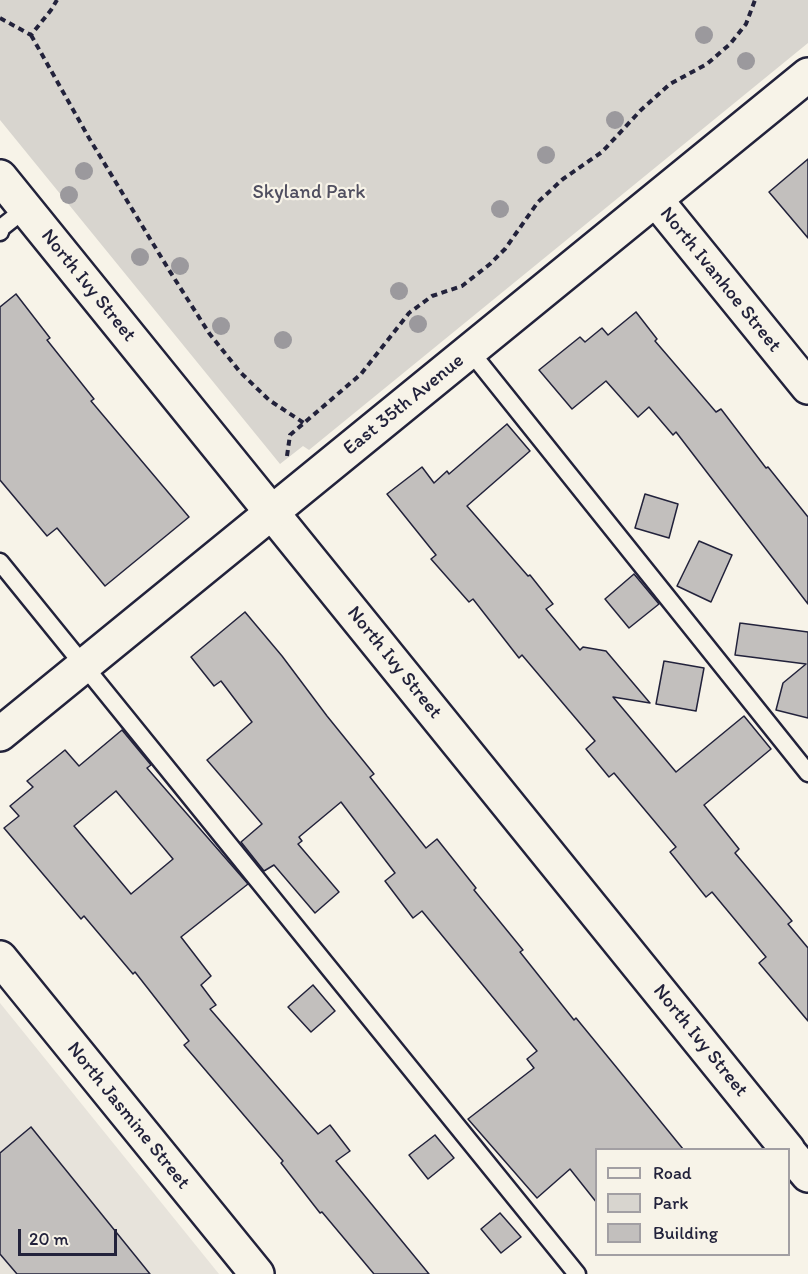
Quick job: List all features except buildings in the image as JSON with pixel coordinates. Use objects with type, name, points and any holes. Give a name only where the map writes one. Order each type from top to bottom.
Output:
[{"type":"street","name":"East 35th Avenue","points":[[0,734],[808,75]]},
{"type":"street","name":"North Ivy Street","points":[[0,177],[786,1148]]},
{"type":"street","name":"North Ivanhoe Street","points":[[656,200],[808,387]]},
{"type":"street","name":"North Jasmine Street","points":[[0,958],[257,1274]]},
{"type":"street","name":"North Ivy Street","points":[[790,1152],[808,1175]]},
{"type":"lane","points":[[0,232],[1,228],[26,209]]},
{"type":"lane","points":[[470,351],[808,773]]},
{"type":"lane","points":[[0,562],[577,1274]]},
{"type":"path","points":[[31,35],[57,0]]},
{"type":"path","points":[[286,456],[290,435],[361,374],[409,313],[432,296],[462,286],[490,264],[505,249],[538,202],[563,179],[602,152],[641,110],[670,84],[707,64],[730,44],[746,24],[755,0]]},
{"type":"path","points":[[0,18],[31,35],[89,138],[209,333],[240,372],[269,400],[304,423]]},
{"type":"shaded area","points":[[0,1003],[219,1274],[0,1274]]},
{"type":"green space","name":"Skyland Park","points":[[0,0],[808,0],[808,43],[309,450],[303,446],[280,464],[0,120]]}]
